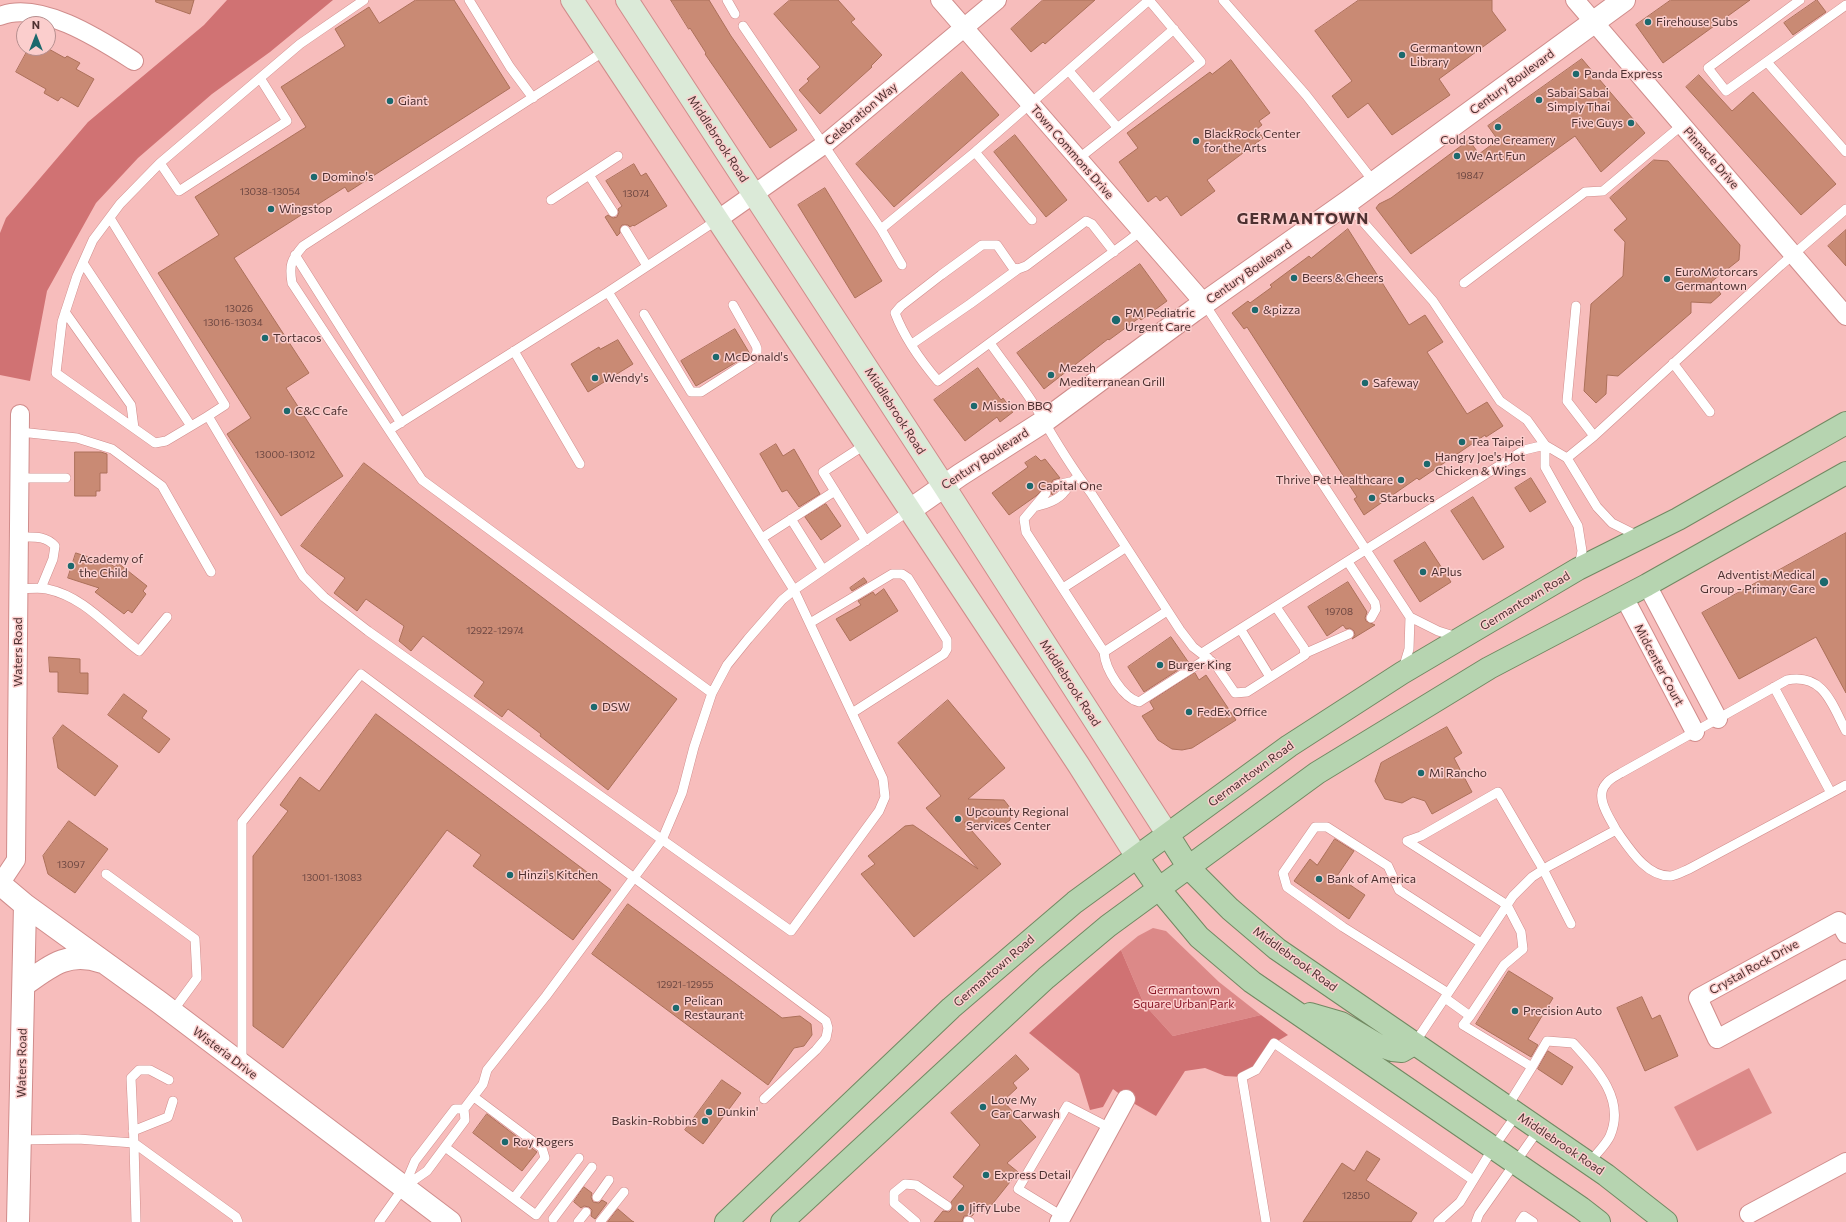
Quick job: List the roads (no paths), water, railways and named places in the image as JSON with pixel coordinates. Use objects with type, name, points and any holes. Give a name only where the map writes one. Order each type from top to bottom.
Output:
[{"type":"main road","points":[[572,0],[1078,764],[1137,857],[1159,889],[1199,937],[1252,982],[1581,1208],[1599,1222]]},
{"type":"main road","name":"Middlebrook Road","points":[[627,0],[944,486],[1189,868],[1230,908],[1278,949],[1589,1163],[1666,1222]]},
{"type":"main road","name":"Germantown Road","points":[[726,1222],[951,1008],[1075,902],[1289,746],[1402,673],[1578,569],[1678,519],[1846,423]]},
{"type":"main road","points":[[782,1222],[1046,978],[1108,926],[1317,773],[1489,668],[1624,597],[1846,474]]},
{"type":"main road","points":[[1293,1010],[1341,1023],[1378,1045],[1392,1050],[1402,1051],[1414,1044]]},
{"type":"street","name":"Town Commons Drive","points":[[940,0],[1204,303]]},
{"type":"street","name":"Celebration Way","points":[[717,220],[825,144],[997,0]]},
{"type":"street","name":"Pinnacle Drive","points":[[1575,0],[1846,316]]},
{"type":"street","name":"Century Boulevard","points":[[910,510],[944,486],[1043,422],[1204,303],[1349,201],[1624,0]]},
{"type":"street","points":[[0,16],[21,8],[41,8],[59,14],[134,61]]},
{"type":"street","name":"Waters Road","points":[[0,884],[16,860],[20,414]]},
{"type":"street","points":[[1647,584],[1718,719]]},
{"type":"street","name":"Midcenter Court","points":[[1624,597],[1695,732]]},
{"type":"street","name":"Wisteria Drive","points":[[0,884],[25,905],[172,1012],[450,1222]]},
{"type":"street","name":"Waters Road","points":[[18,1222],[25,905]]},
{"type":"street","name":"Crystal Rock Drive","points":[[1846,934],[1839,921],[1698,998],[1717,1039],[1846,970]]},
{"type":"street","points":[[24,985],[62,960],[94,958],[103,962]]},
{"type":"street","points":[[1061,1219],[1126,1099]]},
{"type":"street","points":[[1749,1214],[1846,1162]]},
{"type":"lane","points":[[110,218],[225,405],[166,441],[155,443],[56,373],[62,322],[83,263],[93,240],[120,204],[160,163],[300,44],[364,0]]},
{"type":"lane","points":[[469,0],[510,67],[533,98]]},
{"type":"lane","points":[[727,0],[735,14]]},
{"type":"lane","points":[[881,229],[975,152],[1149,0],[1201,62],[1078,159]]},
{"type":"lane","points":[[1223,0],[1306,95],[1374,182]]},
{"type":"lane","points":[[1796,1],[1708,68],[1726,91],[1846,5]]},
{"type":"lane","points":[[743,26],[825,144],[881,229],[902,265]]},
{"type":"lane","points":[[1093,99],[1174,29]]},
{"type":"lane","points":[[606,50],[303,246],[295,255],[289,269],[292,284],[422,480],[712,694]]},
{"type":"lane","points":[[1767,62],[1846,152]]},
{"type":"lane","points":[[1069,71],[1117,127]]},
{"type":"lane","points":[[160,163],[180,191],[287,121],[260,78]]},
{"type":"lane","points":[[1464,283],[1585,192],[1602,191],[1682,125]]},
{"type":"lane","points":[[975,152],[1032,220]]},
{"type":"lane","points":[[551,200],[618,156]]},
{"type":"lane","points":[[589,175],[613,212]]},
{"type":"lane","points":[[1349,201],[1358,215],[1433,301],[1500,401],[1527,420],[1545,445],[1567,458],[1597,507],[1612,523],[1641,537]]},
{"type":"lane","points":[[1567,458],[1594,436],[1793,254],[1846,209]]},
{"type":"lane","points":[[389,430],[608,292],[717,220]]},
{"type":"lane","points":[[912,344],[1018,269],[1026,266],[1086,221],[1092,224],[1114,252]]},
{"type":"lane","points":[[625,230],[648,266]]},
{"type":"lane","points":[[1018,269],[1013,268],[997,245],[982,245],[901,306],[895,313],[899,323],[925,365],[938,381],[1141,232]]},
{"type":"lane","points":[[295,255],[401,422]]},
{"type":"lane","points":[[83,263],[191,426]]},
{"type":"lane","points":[[208,416],[303,576],[324,596],[368,632],[791,932],[879,811],[885,797],[883,779],[794,590],[608,292]]},
{"type":"lane","points":[[1204,303],[1410,617],[1438,632],[1462,638]]},
{"type":"lane","points":[[644,314],[691,392],[701,392],[754,358],[757,353],[757,347],[733,305]]},
{"type":"lane","points":[[1576,306],[1567,401],[1594,436]]},
{"type":"lane","points":[[65,312],[131,405],[134,428]]},
{"type":"lane","points":[[990,344],[1033,404],[1078,477],[1091,494],[1180,630],[1205,656],[1215,664],[1235,693],[1247,692],[1306,653],[1349,634]]},
{"type":"lane","points":[[514,351],[580,464]]},
{"type":"lane","points":[[1673,363],[1710,412]]},
{"type":"lane","points":[[20,432],[77,438],[112,449],[162,486],[211,572]]},
{"type":"lane","points":[[866,444],[823,472],[866,541]]},
{"type":"lane","points":[[1046,493],[1024,519],[1026,532],[1104,652],[1108,668],[1122,690],[1131,700],[1139,702],[1240,630],[1366,550],[1524,450],[1545,445]]},
{"type":"lane","points":[[1545,445],[1545,467],[1578,526],[1582,551],[1578,569]]},
{"type":"lane","points":[[1058,485],[1070,482],[1078,477]]},
{"type":"lane","points":[[19,478],[66,478]]},
{"type":"lane","points":[[1034,507],[1049,503],[1065,492],[1070,482]]},
{"type":"lane","points":[[762,538],[835,491]]},
{"type":"lane","points":[[404,1187],[427,1171],[445,1147],[465,1120],[464,1109],[483,1084],[487,1070],[546,996],[662,840],[682,794],[694,747],[712,694],[728,665],[782,600],[794,590],[910,510]]},
{"type":"lane","points":[[791,520],[823,570]]},
{"type":"lane","points":[[19,537],[41,537],[50,540],[55,546],[53,559],[41,588]]},
{"type":"lane","points":[[1063,588],[1125,548]]},
{"type":"lane","points":[[1348,562],[1375,603],[1376,609],[1371,618]]},
{"type":"lane","points":[[810,623],[892,574],[902,574],[908,578],[947,640],[947,649],[944,654],[852,713]]},
{"type":"lane","points":[[19,589],[41,588],[71,596],[90,610],[138,651],[166,617]]},
{"type":"lane","points":[[1276,607],[1306,653]]},
{"type":"lane","points":[[1104,652],[1168,611]]},
{"type":"lane","points":[[1402,673],[1409,649],[1410,617]]},
{"type":"lane","points":[[1240,630],[1270,677]]},
{"type":"lane","points":[[242,1066],[242,822],[361,674],[826,1021],[828,1028],[826,1038],[764,1099]]},
{"type":"lane","points":[[1846,732],[1827,696],[1820,687],[1808,679],[1798,678],[1787,680],[1621,773],[1605,784],[1602,794],[1603,804],[1616,830],[1644,865],[1656,873],[1672,876],[1689,870],[1846,785]]},
{"type":"lane","points":[[1774,687],[1831,793]]},
{"type":"lane","points":[[1532,1067],[1463,1025],[1504,965],[1523,949],[1522,932],[1507,905],[1407,841],[1421,836],[1498,792],[1543,870],[1571,924]]},
{"type":"lane","points":[[1470,1016],[1446,996],[1343,927],[1287,887],[1283,873],[1315,827],[1327,827],[1388,866],[1399,890],[1481,944]]},
{"type":"lane","points":[[1414,1044],[1513,896],[1532,877],[1616,830]]},
{"type":"lane","points":[[106,874],[195,939],[197,978],[172,1012]]},
{"type":"lane","points":[[1438,1222],[1460,1202],[1493,1148],[1532,1067],[1547,1041],[1573,1043],[1597,1069],[1609,1089],[1615,1116],[1610,1136],[1589,1163]]},
{"type":"lane","points":[[1266,1222],[1242,1077],[1256,1070],[1274,1043],[1473,1180]]},
{"type":"lane","points":[[136,1222],[131,1078],[139,1070],[150,1070],[169,1080]]},
{"type":"lane","points":[[474,1097],[542,1148],[545,1158],[514,1198]]},
{"type":"lane","points":[[133,1131],[168,1117],[172,1101]]},
{"type":"lane","points":[[1061,1219],[1018,1189],[1067,1106],[1110,1128]]},
{"type":"lane","points":[[379,1222],[404,1187],[414,1161],[455,1109],[464,1109]]},
{"type":"lane","points":[[1476,1222],[1479,1214],[1514,1162],[1539,1129]]},
{"type":"lane","points":[[20,1140],[78,1139],[134,1143],[236,1218],[238,1222]]},
{"type":"lane","points":[[445,1147],[535,1215],[555,1220],[592,1168]]},
{"type":"lane","points":[[535,1215],[579,1158]]},
{"type":"lane","points":[[597,1197],[609,1180]]},
{"type":"lane","points":[[916,1222],[894,1203],[894,1193],[905,1184],[916,1185],[947,1206]]},
{"type":"lane","points":[[600,1222],[624,1192]]},
{"type":"lane","points":[[578,1222],[586,1212]]},
{"type":"lane","points":[[1520,1222],[1524,1216],[1533,1222]]},
{"type":"place","name":"Firehouse Subs","points":[[1648,22]]},
{"type":"place","name":"Germantown Library","points":[[1402,55]]},
{"type":"place","name":"Panda Express","points":[[1576,74]]},
{"type":"place","name":"Sabai Sabai Simply Thai","points":[[1539,100]]},
{"type":"place","name":"Giant","points":[[390,101]]},
{"type":"place","name":"Five Guys","points":[[1631,123]]},
{"type":"place","name":"Cold Stone Creamery","points":[[1498,127]]},
{"type":"place","name":"BlackRock Center for the Arts","points":[[1196,141]]},
{"type":"place","name":"We Art Fun","points":[[1457,156]]},
{"type":"place","name":"Domino's","points":[[314,177]]},
{"type":"place","name":"Wingstop","points":[[271,209]]},
{"type":"place","name":"Beers & Cheers","points":[[1294,278]]},
{"type":"place","name":"EuroMotorcars Germantown","points":[[1667,279]]},
{"type":"place","name":"&pizza","points":[[1255,310]]},
{"type":"place","name":"PM Pediatric Urgent Care","points":[[1116,320]]},
{"type":"place","name":"Tortacos","points":[[265,338]]},
{"type":"place","name":"McDonald's","points":[[716,357]]},
{"type":"place","name":"Mezeh Mediterranean Grill","points":[[1051,375]]},
{"type":"place","name":"Wendy's","points":[[595,378]]},
{"type":"place","name":"Safeway","points":[[1365,383]]},
{"type":"place","name":"Mission BBQ","points":[[974,406]]},
{"type":"place","name":"C&C Cafe","points":[[287,411]]},
{"type":"place","name":"Tea Taipei","points":[[1462,442]]},
{"type":"place","name":"Hangry Joe's Hot Chicken & Wings","points":[[1427,464]]},
{"type":"place","name":"Thrive Pet Healthcare","points":[[1401,480]]},
{"type":"place","name":"Capital One","points":[[1030,486]]},
{"type":"place","name":"Starbucks","points":[[1372,498]]},
{"type":"place","name":"Academy of the Child","points":[[71,566]]},
{"type":"place","name":"APlus","points":[[1423,572]]},
{"type":"place","name":"Adventist Medical Group - Primary Care","points":[[1824,582]]},
{"type":"place","name":"Burger King","points":[[1160,665]]},
{"type":"place","name":"DSW","points":[[594,707]]},
{"type":"place","name":"FedEx Office","points":[[1189,712]]},
{"type":"place","name":"Mi Rancho","points":[[1421,773]]},
{"type":"place","name":"Upcounty Regional Services Center","points":[[958,819]]},
{"type":"place","name":"Hinzi's Kitchen","points":[[510,875]]},
{"type":"place","name":"Bank of America","points":[[1319,879]]},
{"type":"place","name":"Pelican Restaurant","points":[[676,1008]]},
{"type":"place","name":"Precision Auto","points":[[1515,1011]]},
{"type":"place","name":"Love My Car Carwash","points":[[983,1107]]},
{"type":"place","name":"Dunkin'","points":[[709,1112]]},
{"type":"place","name":"Baskin-Robbins","points":[[705,1121]]},
{"type":"place","name":"Roy Rogers","points":[[505,1142]]},
{"type":"place","name":"Express Detail","points":[[986,1175]]},
{"type":"place","name":"Jiffy Lube","points":[[961,1208]]},
{"type":"district","name":"GERMANTOWN","points":[[1303,219]]},
{"type":"park label","name":"Germantown Square Urban Park","points":[[1184,997]]}]
